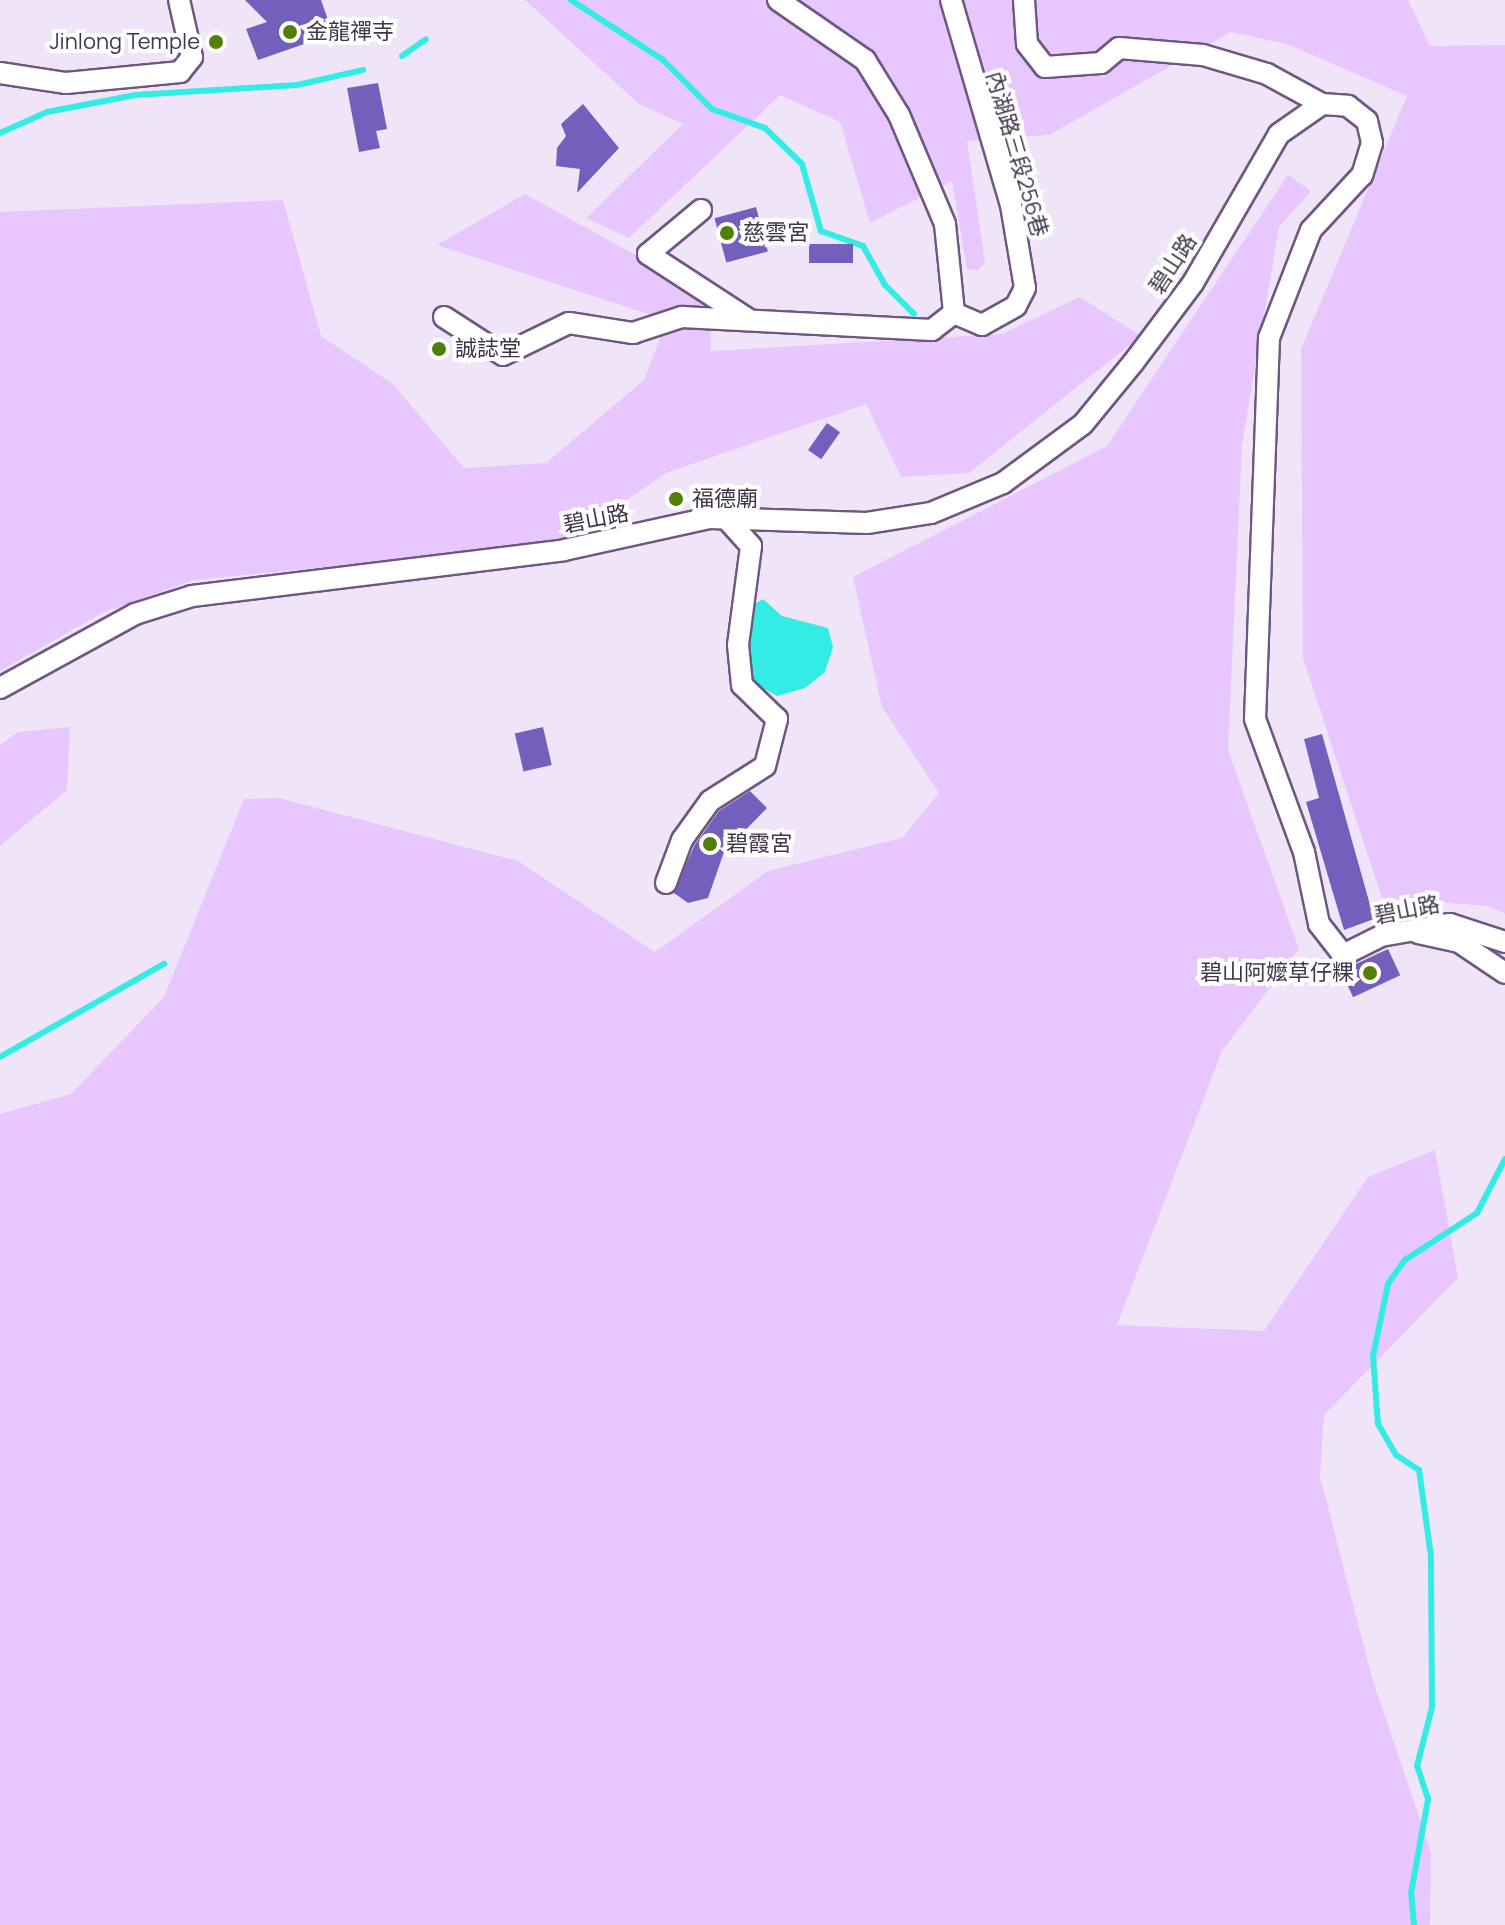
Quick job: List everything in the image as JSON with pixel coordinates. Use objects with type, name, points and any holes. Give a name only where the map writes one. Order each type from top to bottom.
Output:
[{"type":"street","points":[[0,73],[66,83],[180,72],[192,57],[179,0]]},
{"type":"street","points":[[444,317],[503,355],[569,323],[633,333],[682,317],[932,330],[954,313],[945,224],[899,115],[865,60],[778,0]]},
{"type":"street","name":"內湖路三段256巷","points":[[951,0],[1011,205],[1025,288],[1016,306],[982,325],[954,313]]},
{"type":"street","name":"內湖路三段256巷","points":[[1024,0],[1027,44],[1045,67],[1101,63],[1119,48],[1203,55],[1267,74],[1322,104]]},
{"type":"street","name":"碧山路","points":[[0,688],[135,614],[192,596],[564,550],[725,517],[867,523],[931,513],[1003,483],[1083,424],[1193,283],[1279,134],[1322,104],[1348,106],[1367,121],[1372,143],[1362,175],[1311,230],[1269,338],[1255,719],[1304,852],[1319,924],[1343,955],[1407,930],[1450,924],[1505,942]]},
{"type":"street","points":[[701,210],[648,254],[749,320]]},
{"type":"street","points":[[666,883],[682,840],[710,801],[765,766],[777,719],[742,685],[738,645],[751,546],[725,517]]},
{"type":"street","points":[[1407,930],[1459,942],[1505,973]]},
{"type":"shaded area","points":[[525,0],[1408,0],[1430,46],[1505,45],[1505,914],[1489,906],[1382,898],[1303,658],[1301,349],[1407,96],[1287,44],[1231,32],[1049,135],[967,141],[985,263],[978,270],[967,269],[952,181],[870,223],[840,122],[780,95],[629,238],[586,218],[683,124],[639,104]]},
{"type":"shaded area","points":[[1288,175],[1311,191],[1279,227],[1242,444],[1228,750],[1299,949],[1222,1051],[1117,1325],[1264,1331],[1368,1177],[1435,1150],[1458,1278],[1324,1415],[1320,1476],[1372,1678],[1431,1852],[1430,1925],[0,1925],[0,1114],[71,1094],[164,997],[244,799],[279,798],[518,861],[655,952],[768,871],[902,838],[939,793],[882,707],[853,577],[1107,446]]},
{"type":"shaded area","points":[[525,194],[710,296],[711,351],[1002,334],[1080,297],[1141,336],[969,473],[901,477],[866,404],[666,473],[564,543],[193,580],[102,613],[0,671],[0,212],[283,200],[321,336],[393,384],[464,468],[546,463],[644,380],[667,320],[437,245]]},
{"type":"shaded area","points":[[763,599],[782,616],[828,628],[833,647],[825,672],[805,688],[777,696],[752,682],[740,656],[742,611]]},
{"type":"shaded area","points":[[70,727],[67,790],[0,846],[0,745],[18,732]]},
{"type":"building","name":"金龍禪寺","points":[[245,0],[321,0],[333,34],[258,60],[246,29],[267,22]]},
{"type":"building","points":[[378,83],[387,129],[376,131],[380,148],[359,152],[347,88]]},
{"type":"building","points":[[583,104],[619,148],[577,193],[580,169],[556,166],[557,148],[566,136],[561,124]]},
{"type":"building","points":[[756,207],[768,251],[726,263],[714,218]]},
{"type":"building","points":[[809,244],[853,244],[853,263],[809,263]]},
{"type":"building","points":[[827,423],[840,432],[821,459],[808,450]]},
{"type":"building","points":[[543,727],[552,765],[524,772],[515,734]]},
{"type":"building","points":[[1322,734],[1374,919],[1344,930],[1306,802],[1319,798],[1304,739]]},
{"type":"building","name":"碧霞宮","points":[[750,791],[767,808],[724,852],[708,898],[688,903],[674,893],[694,846],[719,811]]},
{"type":"building","name":"碧山阿嬤草仔粿","points":[[1388,949],[1400,975],[1353,997],[1341,971]]},
{"type":"waterway","points":[[571,0],[663,60],[712,109],[765,128],[802,164],[821,231],[863,246],[885,285],[914,314]]},
{"type":"waterway","points":[[402,56],[426,39]]},
{"type":"waterway","points":[[0,133],[47,112],[135,95],[297,85],[363,70]]},
{"type":"waterway","points":[[0,1057],[164,964]]},
{"type":"waterway","points":[[1414,1925],[1411,1893],[1428,1799],[1417,1766],[1432,1707],[1431,1556],[1419,1470],[1396,1455],[1378,1424],[1373,1356],[1388,1284],[1405,1260],[1477,1213],[1505,1159]]},
{"type":"place","name":"金龍禪寺","points":[[290,32]]},
{"type":"place","name":"Jinlong Temple","points":[[216,42]]},
{"type":"place","name":"慈雲宮","points":[[727,233]]},
{"type":"place","name":"誠誌堂","points":[[439,349]]},
{"type":"place","name":"福德廟","points":[[676,499]]},
{"type":"place","name":"碧霞宮","points":[[710,844]]},
{"type":"place","name":"碧山阿嬤草仔粿","points":[[1370,973]]}]
